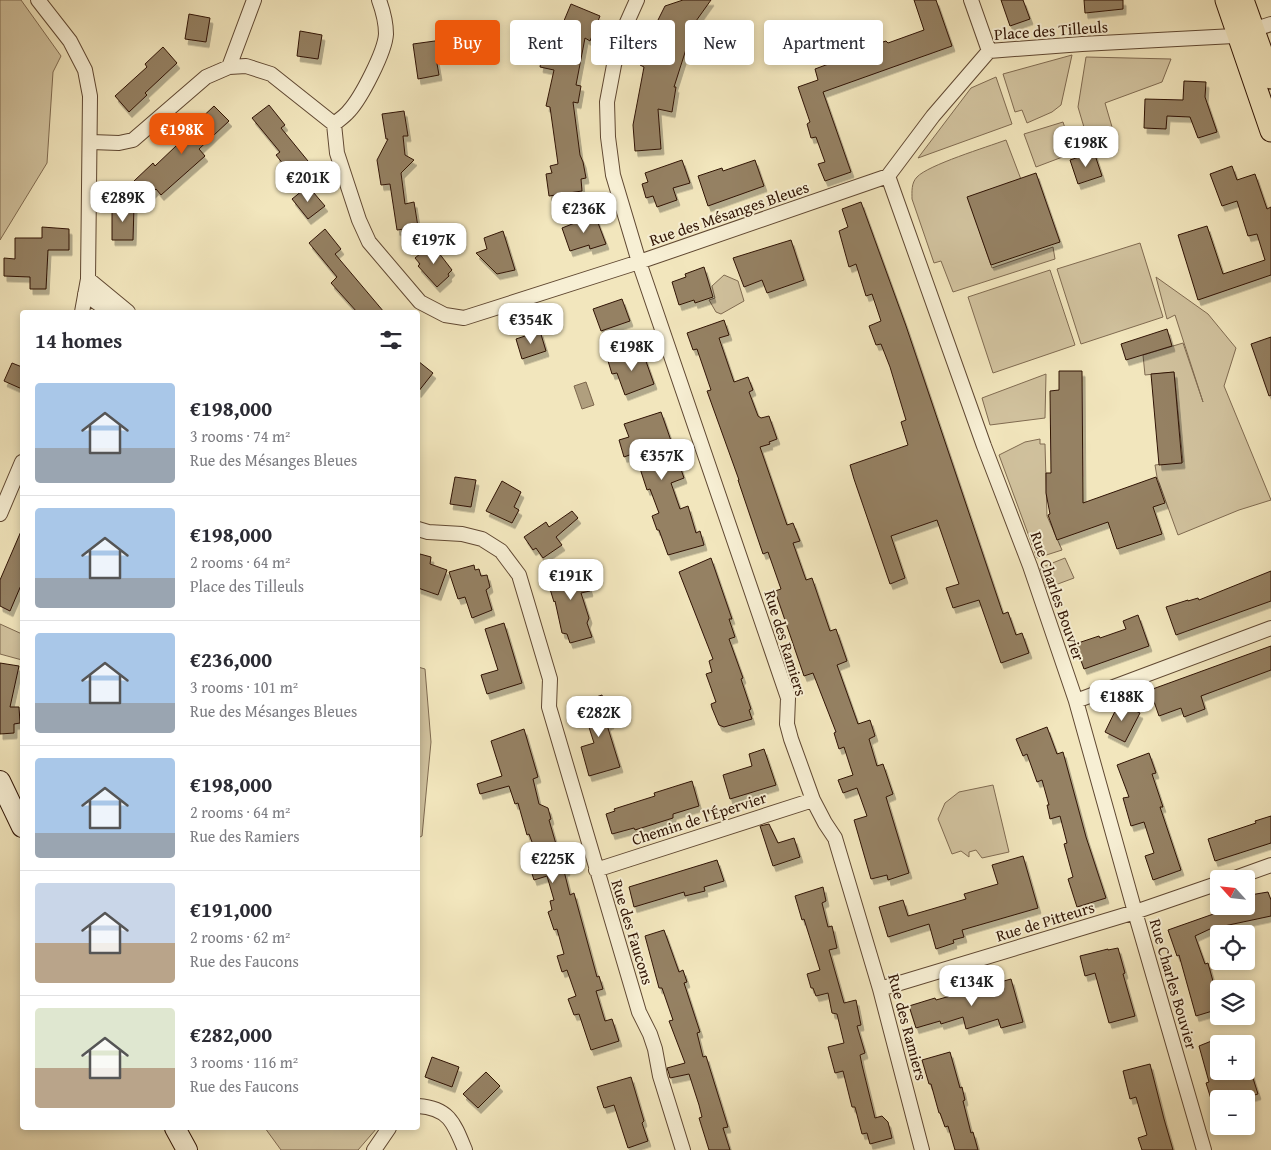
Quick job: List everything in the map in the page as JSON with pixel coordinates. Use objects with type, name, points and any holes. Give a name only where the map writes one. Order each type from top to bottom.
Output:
[{"type":"main road","points":[[1226,0],[1252,30],[1271,131]]},
{"type":"main road","points":[[1243,0],[1252,30],[1271,78]]},
{"type":"street","points":[[38,0],[70,41],[85,70],[90,96],[88,279],[82,310]]},
{"type":"street","points":[[229,67],[254,0]]},
{"type":"street","points":[[90,142],[119,143],[133,140],[206,76],[229,67],[246,66],[271,74],[334,124],[348,112],[362,93],[379,56],[386,36],[383,11],[379,0]]},
{"type":"street","name":"Rue des Ramiers","points":[[638,0],[624,29],[614,65],[607,102],[608,137],[613,176],[639,262],[788,698],[787,724],[813,800],[835,838],[880,989],[922,1150]]},
{"type":"street","points":[[971,0],[989,51]]},
{"type":"street","name":"Place des Tilleuls","points":[[888,176],[933,116],[989,51],[1252,30]]},
{"type":"street","name":"Rue des Mésanges Bleues","points":[[334,124],[338,153],[359,220],[369,242],[420,302],[445,315],[464,318],[639,262],[888,176]]},
{"type":"street","name":"Rue Charles Bouvier","points":[[888,176],[984,446],[1030,566],[1076,701],[1204,1150]]},
{"type":"street","points":[[88,279],[126,310]]},
{"type":"street","points":[[85,294],[107,310]]},
{"type":"street","points":[[0,514],[20,467]]},
{"type":"street","name":"Rue des Faucons","points":[[420,530],[428,532],[462,534],[482,539],[501,551],[519,576],[550,679],[548,707],[639,1012],[655,1049],[660,1076],[683,1150]]},
{"type":"street","points":[[1076,701],[1271,628]]},
{"type":"street","points":[[0,781],[20,823]]},
{"type":"street","name":"Chemin de l'Épervier","points":[[596,870],[813,800]]},
{"type":"street","points":[[1255,871],[1271,865]]},
{"type":"street","name":"Rue de Pitteurs","points":[[880,989],[1135,912],[1210,886]]},
{"type":"street","points":[[420,1106],[431,1107],[443,1112],[454,1124],[465,1150]]},
{"type":"street","points":[[176,1130],[187,1150]]},
{"type":"street","points":[[374,1150],[387,1130]]},
{"type":"shaded area","points":[[0,0],[21,0],[61,56],[53,72],[47,163],[0,240]]},
{"type":"shaded area","points":[[1072,55],[1061,105],[1052,112],[1027,123],[1022,110],[1015,112],[1003,74]]},
{"type":"shaded area","points":[[1086,57],[1171,59],[1162,82],[1105,103],[1117,144],[1091,151],[1078,107]]},
{"type":"shaded area","points":[[996,77],[1012,124],[918,158],[971,88]]},
{"type":"shaded area","points":[[1063,122],[1073,153],[1036,167],[1024,134]]},
{"type":"shaded area","points":[[1006,140],[1022,182],[969,200],[992,268],[1053,247],[1055,259],[953,292],[941,261],[934,263],[912,199],[914,182],[923,172],[933,167]]},
{"type":"shaded area","points":[[1140,243],[1163,317],[1081,344],[1057,269]]},
{"type":"shaded area","points":[[1050,270],[1075,345],[993,373],[968,297]]},
{"type":"shaded area","points":[[724,275],[738,281],[744,301],[721,314],[716,312],[709,300],[715,298],[712,286]]},
{"type":"shaded area","points":[[1156,277],[1208,314],[1236,348],[1224,386],[1271,500],[1239,510],[1178,535],[1157,477],[1155,465],[1183,462],[1174,372],[1145,375],[1143,355],[1183,343],[1203,402],[1175,315],[1167,319]]},
{"type":"shaded area","points":[[1046,374],[1045,418],[990,425],[982,398]]},
{"type":"shaded area","points":[[586,382],[594,405],[582,409],[574,386]]},
{"type":"shaded area","points":[[1040,439],[1040,444],[1045,444],[1047,516],[1062,550],[1037,558],[999,455],[1025,442]]},
{"type":"shaded area","points":[[1065,558],[1074,578],[1047,588],[1040,568]]},
{"type":"shaded area","points":[[0,624],[20,633],[20,659],[0,654]]},
{"type":"shaded area","points":[[420,668],[425,669],[431,742],[422,836],[420,837]]},
{"type":"shaded area","points":[[993,785],[1009,852],[982,858],[976,850],[969,852],[969,857],[961,851],[952,854],[938,819],[945,803],[959,792]]},
{"type":"shaded area","points":[[266,1130],[375,1130],[358,1150],[281,1150]]},
{"type":"building","points":[[683,0],[711,0],[697,20],[685,20],[685,52],[674,87],[676,87],[672,112],[658,109],[661,149],[635,151],[633,125],[644,67],[640,65],[675,65],[675,20],[658,20],[665,6]]},
{"type":"building","points":[[914,0],[936,0],[952,46],[823,92],[851,172],[825,181],[818,164],[825,162],[816,137],[811,138],[807,124],[810,122],[798,87],[818,80],[815,69],[826,65],[883,65],[883,42],[886,41],[888,43],[924,30]]},
{"type":"building","points":[[1001,0],[1023,0],[1030,19],[1010,26]]},
{"type":"building","points":[[1084,0],[1123,0],[1123,9],[1085,13]]},
{"type":"building","points":[[571,4],[600,16],[598,20],[591,20],[591,38],[590,41],[585,38],[581,59],[581,20],[564,20]]},
{"type":"building","points":[[189,14],[210,18],[206,42],[185,39]]},
{"type":"building","points":[[300,31],[322,35],[318,59],[297,56]]},
{"type":"building","points":[[435,41],[435,65],[437,65],[439,75],[418,79],[413,44]]},
{"type":"building","points":[[163,47],[177,63],[145,93],[147,95],[129,112],[115,96],[147,67],[145,64]]},
{"type":"building","points":[[540,65],[580,65],[576,85],[581,86],[578,103],[573,102],[580,155],[586,178],[581,179],[582,191],[549,196],[546,174],[552,173],[550,166],[558,164],[550,107],[546,106],[554,70],[540,67]]},
{"type":"building","points":[[1184,81],[1206,82],[1205,97],[1217,132],[1198,138],[1190,117],[1167,116],[1166,129],[1144,128],[1145,99],[1183,100]]},
{"type":"building","points":[[269,105],[285,125],[281,128],[308,161],[292,175],[276,155],[280,152],[252,118]]},
{"type":"building","points":[[214,106],[229,121],[199,149],[205,156],[161,195],[156,189],[149,196],[134,181],[153,163],[155,166],[198,125],[196,123]]},
{"type":"building","points":[[404,111],[408,136],[403,136],[405,155],[414,160],[401,173],[405,204],[414,202],[418,227],[397,230],[390,184],[381,185],[377,160],[388,139],[386,139],[382,114]]},
{"type":"building","points":[[1094,152],[1102,176],[1078,184],[1070,160]]},
{"type":"building","points":[[682,160],[690,183],[673,188],[677,200],[657,207],[653,196],[646,198],[642,184],[648,182],[645,173]]},
{"type":"building","points":[[755,160],[764,186],[708,206],[698,176],[722,168],[723,171]]},
{"type":"building","points":[[1232,166],[1237,180],[1255,174],[1267,209],[1271,207],[1271,275],[1198,300],[1178,235],[1207,226],[1223,274],[1265,260],[1257,234],[1248,236],[1237,201],[1222,206],[1210,174]]},
{"type":"building","points":[[1036,173],[1060,242],[991,265],[967,197]]},
{"type":"building","points":[[308,186],[325,206],[308,219],[292,199]]},
{"type":"building","points":[[861,202],[906,326],[1003,614],[1008,612],[1016,635],[1022,633],[1029,653],[1001,663],[979,600],[953,608],[946,588],[959,584],[937,520],[891,536],[905,578],[890,584],[854,479],[850,465],[908,445],[901,422],[906,420],[890,367],[881,344],[876,345],[869,326],[881,321],[872,294],[866,296],[856,264],[849,267],[839,231],[848,227],[842,209]]},
{"type":"building","points":[[112,206],[134,206],[133,240],[112,240]]},
{"type":"building","points":[[595,215],[606,244],[590,249],[589,245],[570,251],[562,228]]},
{"type":"building","points":[[42,227],[69,229],[69,250],[48,250],[46,289],[30,289],[30,277],[4,276],[4,258],[15,259],[15,238],[42,238]]},
{"type":"building","points":[[325,229],[341,249],[335,254],[382,310],[355,310],[331,283],[337,277],[309,243]]},
{"type":"building","points":[[503,231],[515,270],[497,274],[476,253],[487,249],[484,238]]},
{"type":"building","points":[[791,240],[804,280],[767,293],[762,280],[744,287],[733,258]]},
{"type":"building","points":[[432,244],[452,270],[448,274],[449,276],[437,287],[418,266],[420,264],[415,258]]},
{"type":"building","points":[[704,267],[713,297],[695,303],[694,300],[679,305],[672,282],[686,277],[685,274]]},
{"type":"building","points":[[622,299],[630,321],[601,331],[593,309]]},
{"type":"building","points":[[724,320],[729,335],[719,338],[734,382],[748,377],[753,390],[749,392],[758,416],[761,418],[769,416],[777,439],[769,442],[770,444],[760,447],[787,525],[793,523],[800,541],[793,543],[806,580],[812,578],[830,631],[836,629],[847,661],[837,665],[858,724],[870,720],[875,736],[869,739],[877,766],[883,764],[893,794],[886,797],[909,873],[888,880],[887,875],[871,879],[854,820],[867,816],[857,788],[843,793],[838,780],[853,775],[844,747],[839,749],[834,733],[836,732],[813,673],[804,676],[775,591],[781,589],[768,552],[763,554],[707,391],[711,390],[697,349],[693,350],[687,333]]},
{"type":"building","points":[[1167,329],[1172,346],[1126,360],[1121,344]]},
{"type":"building","points":[[540,331],[546,351],[522,359],[516,339]]},
{"type":"building","points":[[1271,337],[1271,395],[1269,396],[1251,344]]},
{"type":"building","points":[[642,350],[654,384],[625,395],[617,373],[612,374],[608,361]]},
{"type":"building","points":[[12,363],[20,366],[20,388],[4,381]]},
{"type":"building","points":[[420,363],[433,373],[420,389]]},
{"type":"building","points":[[1059,371],[1082,371],[1083,503],[1156,477],[1165,503],[1153,507],[1162,534],[1117,549],[1108,522],[1057,540],[1048,515],[1050,514],[1046,493],[1046,473],[1051,473],[1050,391],[1059,390]]},
{"type":"building","points":[[1174,372],[1182,463],[1159,465],[1151,374]]},
{"type":"building","points":[[661,412],[684,478],[671,483],[680,509],[688,506],[696,533],[700,531],[704,545],[668,555],[652,516],[659,513],[650,489],[647,490],[635,453],[624,457],[619,440],[629,437],[624,424]]},
{"type":"building","points":[[455,477],[476,480],[471,507],[450,504]]},
{"type":"building","points":[[502,481],[521,492],[514,507],[519,510],[512,523],[486,511]]},
{"type":"building","points":[[572,511],[578,518],[556,537],[562,545],[543,558],[536,548],[533,550],[524,537],[546,522],[549,527]]},
{"type":"building","points":[[20,534],[20,588],[10,611],[0,606],[0,580]]},
{"type":"building","points":[[420,554],[431,557],[430,564],[447,570],[438,595],[420,589]]},
{"type":"building","points":[[711,558],[732,619],[729,619],[735,637],[729,639],[743,678],[741,679],[751,709],[749,710],[752,719],[724,727],[719,725],[712,708],[711,704],[716,702],[706,674],[712,672],[709,661],[713,659],[679,572]]},
{"type":"building","points":[[581,563],[590,591],[581,593],[589,618],[587,623],[592,637],[570,643],[567,634],[562,633],[555,601],[546,576],[555,573],[552,570]]},
{"type":"building","points":[[474,565],[475,570],[479,569],[481,576],[487,575],[490,587],[486,590],[492,610],[472,618],[465,597],[458,599],[449,572]]},
{"type":"building","points":[[1271,571],[1271,601],[1176,635],[1166,607],[1188,600],[1198,598],[1199,600]]},
{"type":"building","points":[[1138,615],[1149,646],[1084,669],[1075,644],[1126,629],[1123,621]]},
{"type":"building","points":[[504,623],[522,683],[487,694],[481,675],[498,670],[485,629]]},
{"type":"building","points":[[1271,646],[1271,670],[1201,696],[1205,709],[1184,717],[1181,708],[1159,716],[1150,690]]},
{"type":"building","points":[[0,663],[19,666],[10,707],[19,707],[20,723],[14,724],[14,733],[0,734]]},
{"type":"building","points":[[602,695],[611,723],[607,725],[620,767],[589,776],[581,747],[594,743],[581,702]]},
{"type":"building","points":[[1119,703],[1140,713],[1125,742],[1105,732]]},
{"type":"building","points":[[1047,727],[1057,754],[1063,752],[1086,837],[1106,898],[1077,907],[1068,879],[1073,877],[1064,844],[1067,843],[1060,816],[1050,819],[1047,805],[1049,805],[1042,780],[1037,782],[1027,754],[1023,756],[1016,739]]},
{"type":"building","points":[[524,729],[538,777],[533,779],[539,804],[548,808],[551,819],[549,820],[558,851],[561,851],[567,870],[564,871],[570,895],[574,893],[597,977],[599,976],[603,989],[596,991],[605,1021],[612,1019],[619,1041],[591,1050],[579,1014],[574,1015],[568,999],[576,996],[567,970],[562,972],[557,956],[564,954],[557,929],[554,930],[548,912],[552,910],[550,901],[554,900],[547,876],[534,880],[528,861],[538,858],[529,834],[527,835],[518,803],[515,804],[509,786],[480,794],[477,784],[502,776],[491,741]]},
{"type":"building","points":[[764,749],[776,785],[730,799],[723,775],[752,766],[749,754]]},
{"type":"building","points":[[1149,753],[1156,773],[1152,774],[1163,807],[1160,807],[1181,870],[1153,880],[1145,856],[1154,853],[1144,822],[1131,826],[1123,798],[1129,797],[1117,765]]},
{"type":"building","points":[[692,781],[699,806],[673,814],[673,818],[635,830],[634,828],[612,834],[606,814],[615,811],[614,809],[655,796],[654,793]]},
{"type":"building","points":[[1271,816],[1271,843],[1215,861],[1208,839]]},
{"type":"building","points":[[769,824],[778,843],[794,838],[800,857],[773,866],[760,826]]},
{"type":"building","points":[[1023,856],[1038,908],[962,930],[964,937],[953,940],[954,943],[936,949],[929,924],[888,937],[879,907],[903,900],[908,916],[966,899],[964,894],[998,884],[992,865]]},
{"type":"building","points":[[717,860],[724,881],[704,887],[705,891],[685,896],[684,892],[634,907],[629,887]]},
{"type":"building","points":[[823,887],[826,901],[822,903],[828,927],[832,926],[837,948],[829,950],[844,1003],[856,1000],[861,1025],[857,1026],[865,1053],[860,1055],[875,1118],[882,1116],[888,1122],[892,1138],[870,1144],[867,1133],[862,1134],[855,1107],[852,1107],[843,1071],[835,1073],[828,1047],[844,1043],[837,1014],[832,1013],[828,993],[816,996],[813,988],[811,988],[807,974],[820,970],[795,896]]},
{"type":"building","points":[[1268,892],[1271,900],[1271,916],[1229,925],[1210,925],[1210,929],[1195,936],[1205,964],[1208,963],[1213,980],[1210,980],[1210,1012],[1196,1016],[1179,955],[1177,956],[1168,930],[1210,915],[1255,915],[1255,894]]},
{"type":"building","points":[[664,930],[679,972],[683,970],[687,982],[684,983],[700,1032],[697,1033],[703,1057],[706,1056],[728,1127],[723,1128],[730,1150],[709,1150],[699,1118],[702,1117],[699,1105],[689,1074],[670,1078],[667,1068],[685,1063],[669,1021],[673,1020],[662,988],[659,988],[645,936]]},
{"type":"building","points":[[1118,948],[1135,1016],[1109,1023],[1095,973],[1085,976],[1080,956]]},
{"type":"building","points":[[1011,979],[1023,1022],[1001,1028],[998,1019],[966,1029],[963,1017],[941,1024],[940,1021],[916,1028],[909,1006]]},
{"type":"building","points":[[1210,1042],[1210,1080],[1254,1080],[1258,1094],[1255,1095],[1255,1090],[1210,1090],[1210,1096],[1206,1083],[1209,1082],[1199,1046]]},
{"type":"building","points":[[950,1052],[960,1088],[962,1087],[965,1100],[963,1101],[971,1133],[973,1132],[978,1150],[955,1150],[948,1126],[945,1127],[939,1113],[922,1060]]},
{"type":"building","points":[[432,1057],[459,1067],[452,1087],[425,1077]]},
{"type":"building","points":[[1150,1064],[1173,1150],[1142,1150],[1138,1138],[1147,1135],[1136,1097],[1130,1099],[1123,1071]]},
{"type":"building","points":[[486,1072],[500,1086],[478,1108],[463,1094]]},
{"type":"building","points":[[631,1077],[648,1141],[628,1148],[614,1105],[604,1108],[597,1087]]}]
